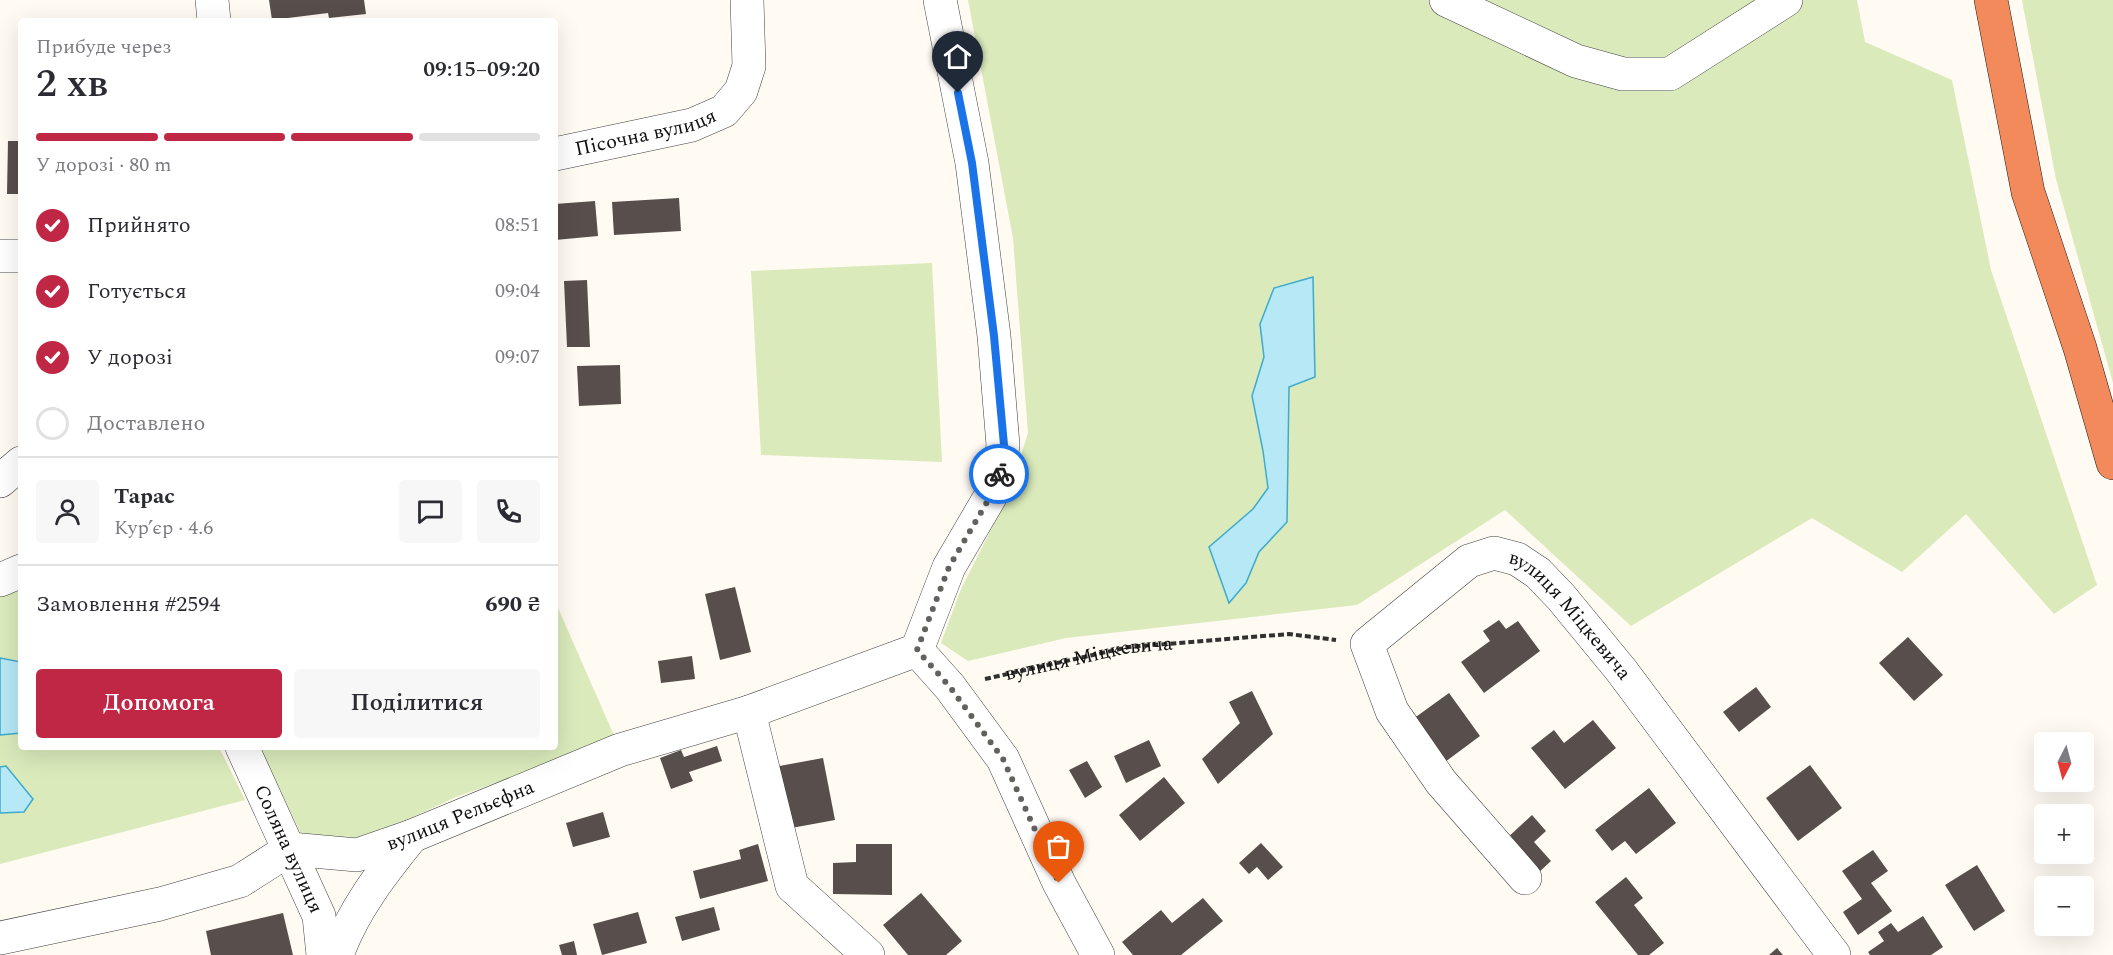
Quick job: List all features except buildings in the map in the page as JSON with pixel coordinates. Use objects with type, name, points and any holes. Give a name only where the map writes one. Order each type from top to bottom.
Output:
[{"type":"highway","points":[[1991,0],[2028,192],[2080,348],[2113,463]]},
{"type":"street","points":[[212,0],[214,18]]},
{"type":"street","name":"Пісочна вулиця","points":[[558,153],[692,126],[724,111],[741,91],[749,66],[747,0]]},
{"type":"street","points":[[940,0],[972,163],[994,336],[1004,445],[997,485],[949,567],[917,650],[950,687],[1003,759],[1059,883],[1098,955]]},
{"type":"street","points":[[1446,0],[1576,61],[1623,74],[1670,74],[1786,0]]},
{"type":"street","points":[[0,256],[18,256]]},
{"type":"street","points":[[0,481],[18,466]]},
{"type":"street","name":"вулиця Міцкевича","points":[[1367,644],[1469,561],[1494,554],[1517,559],[1538,573],[1561,597],[1621,670],[1833,955]]},
{"type":"street","points":[[0,580],[18,572]]},
{"type":"street","points":[[1367,644],[1392,711],[1441,782],[1525,878]]},
{"type":"street","name":"вулиця Рельєфна","points":[[290,849],[357,855],[412,836],[620,750],[749,712],[917,650]]},
{"type":"street","points":[[749,712],[792,886],[868,955]]},
{"type":"street","name":"Соляна вулиця","points":[[243,750],[319,916],[323,955]]},
{"type":"street","points":[[337,955],[343,937],[372,886],[412,836]]},
{"type":"street","points":[[0,938],[160,904],[240,881],[290,849]]},
{"type":"path","name":"вулиця Міцкевича","points":[[950,687],[1129,647],[1289,634],[1367,644]]},
{"type":"green space","points":[[968,0],[1857,0],[1865,42],[1952,80],[1991,270],[2097,585],[2054,614],[1966,514],[1902,572],[1812,518],[1631,626],[1505,510],[1357,605],[1066,638],[968,661],[941,643],[961,589],[1008,496],[1028,433],[1013,238]]},
{"type":"green space","points":[[2022,0],[2113,0],[2113,383],[2056,179]]},
{"type":"green space","points":[[932,263],[942,462],[761,455],[751,271]]},
{"type":"green space","points":[[18,582],[18,750],[220,750],[245,800],[0,864],[0,588]]},
{"type":"green space","points":[[558,608],[616,740],[456,797],[358,843],[301,834],[261,750],[558,750]]},
{"type":"water","points":[[1313,277],[1315,377],[1289,387],[1287,522],[1259,552],[1246,583],[1229,603],[1209,547],[1253,509],[1268,488],[1252,396],[1264,357],[1260,324],[1274,288]]},
{"type":"water","points":[[0,658],[18,661],[18,733],[0,735]]},
{"type":"water","points":[[6,766],[33,799],[24,812],[0,813],[0,767]]},
{"type":"way so far","points":[[999,474],[997,485],[949,567],[917,650],[950,687],[1003,759],[1059,883]]},
{"type":"route","points":[[958,93],[972,163],[994,336],[1004,445],[999,474]]}]
